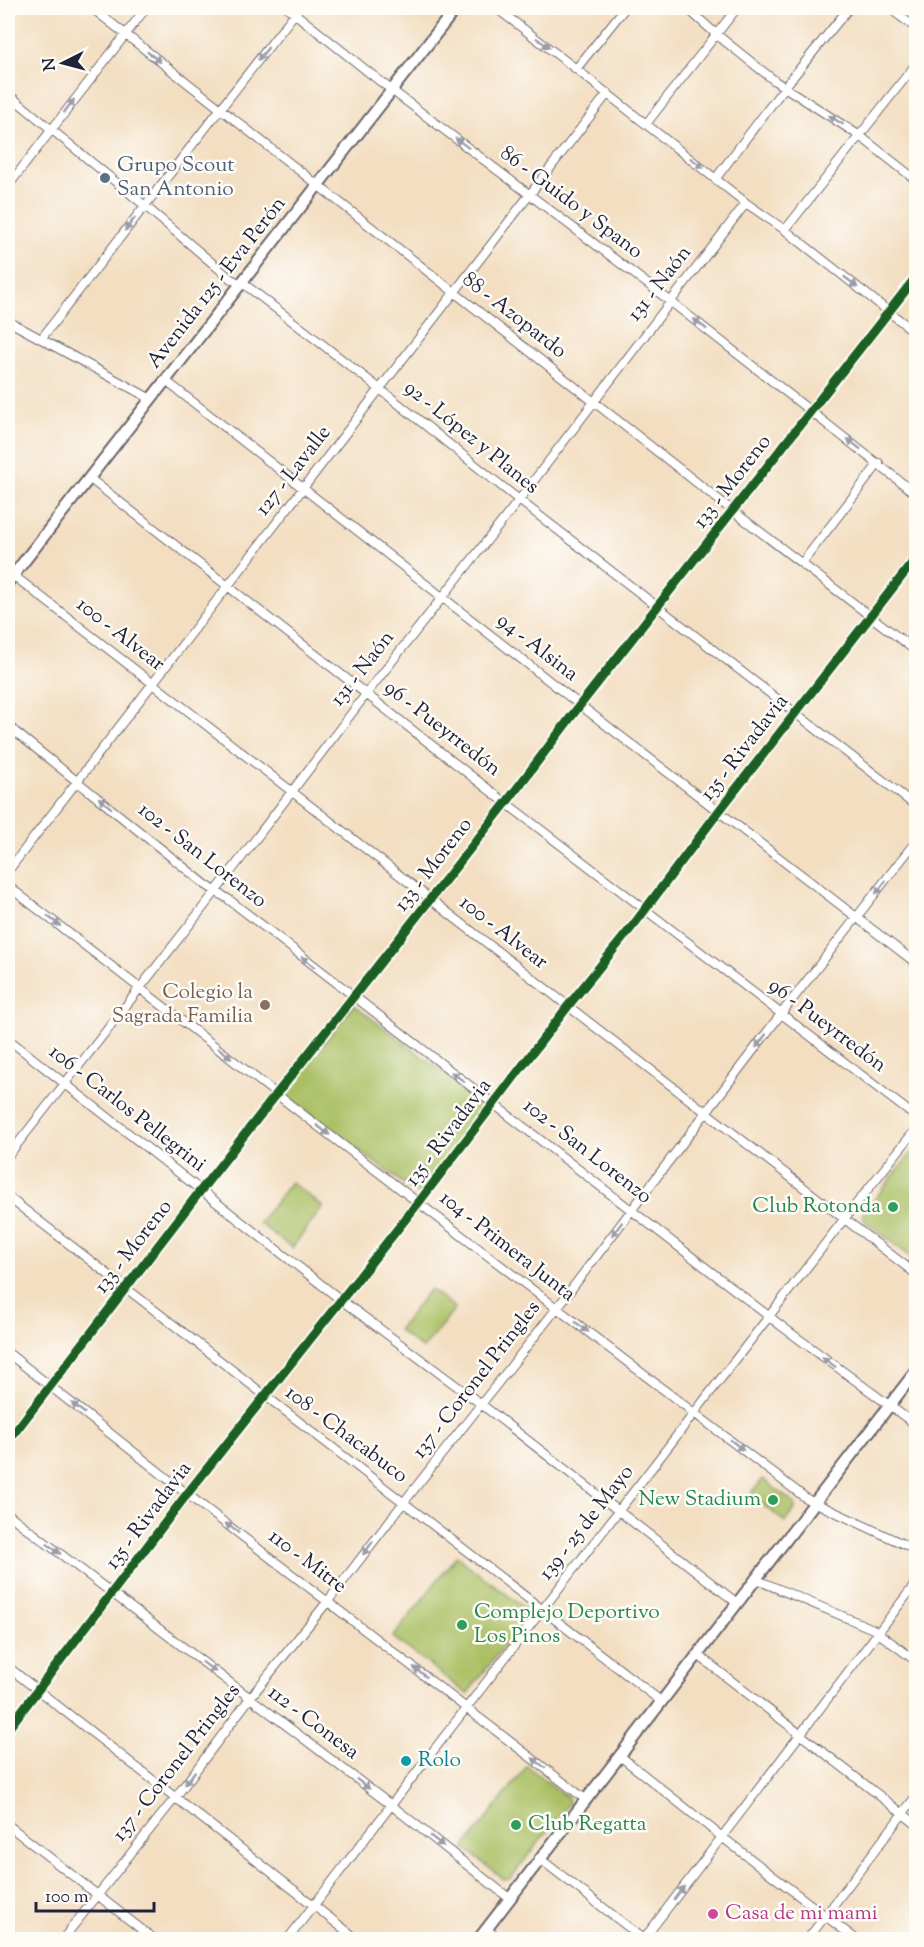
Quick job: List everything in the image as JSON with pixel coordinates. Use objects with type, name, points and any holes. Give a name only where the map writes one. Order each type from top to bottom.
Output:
[{"type":"main road","name":"Avenida 125 - Eva Perón","points":[[10,579],[456,8]]},
{"type":"main road","points":[[478,1940],[916,1371]]},
{"type":"street","name":"88 - Azopardo","points":[[92,8],[733,511],[916,651]]},
{"type":"street","points":[[8,186],[146,8]]},
{"type":"street","points":[[496,8],[916,333]]},
{"type":"street","points":[[576,69],[625,8]]},
{"type":"street","points":[[687,8],[784,88],[860,136],[916,180]]},
{"type":"street","points":[[646,124],[737,8]]},
{"type":"street","points":[[716,178],[784,88],[849,8]]},
{"type":"street","points":[[889,8],[916,28]]},
{"type":"street","points":[[41,339],[220,109],[293,9]]},
{"type":"street","name":"86 - Guido y Spano","points":[[293,9],[391,89],[670,301],[916,494]]},
{"type":"street","points":[[785,230],[916,64]]},
{"type":"street","name":"127 - Lavalle","points":[[8,871],[608,93]]},
{"type":"street","name":"92 - López y Planes","points":[[8,94],[224,273],[248,287],[658,608],[916,806]]},
{"type":"street","name":"131 - Naón","points":[[8,1156],[519,500],[746,203]]},
{"type":"street","name":"133 - Moreno","points":[[8,1441],[201,1190],[355,998],[580,705],[916,277]]},
{"type":"street","points":[[8,321],[152,399]]},
{"type":"street","name":"94 - Alsina","points":[[166,381],[580,705],[916,963]]},
{"type":"street","points":[[802,563],[879,463]]},
{"type":"street","name":"96 - Pueyrredón","points":[[89,478],[506,803],[916,1118]]},
{"type":"street","name":"135 - Rivadavia","points":[[8,1729],[187,1494],[419,1202],[916,558]]},
{"type":"street","name":"100 - Alvear","points":[[10,579],[152,684],[916,1274]]},
{"type":"street","name":"102 - San Lorenzo","points":[[8,726],[216,891],[770,1317],[916,1425]]},
{"type":"street","name":"137 - Coronel Pringles","points":[[62,1940],[557,1308],[916,841]]},
{"type":"street","name":"104 - Primera Junta","points":[[8,885],[813,1503],[916,1550]]},
{"type":"street","name":"106 - Carlos Pellegrini","points":[[8,1039],[341,1300],[481,1404],[737,1603]]},
{"type":"street","name":"139 - 25 de Mayo","points":[[287,1940],[770,1317],[844,1218],[916,1129]]},
{"type":"street","name":"108 - Chacabuco","points":[[8,1197],[662,1702]]},
{"type":"street","name":"110 - Mitre","points":[[8,1353],[187,1494],[585,1799]]},
{"type":"street","name":"112 - Conesa","points":[[8,1514],[391,1805],[509,1898]]},
{"type":"street","points":[[755,1579],[878,1633],[916,1661]]},
{"type":"street","points":[[539,1858],[644,1939],[916,1583]]},
{"type":"street","points":[[698,1655],[916,1824]]},
{"type":"street","points":[[8,1667],[358,1940]]},
{"type":"street","points":[[620,1756],[857,1940]]},
{"type":"street","points":[[807,1940],[916,1796]]},
{"type":"street","points":[[8,1825],[155,1940]]},
{"type":"street","points":[[486,1929],[500,1940]]},
{"type":"green space","points":[[354,1005],[487,1105],[419,1195],[288,1098],[287,1089]]},
{"type":"green space","name":"Club Rotonda","points":[[916,1147],[916,1261],[864,1220],[863,1214]]},
{"type":"green space","points":[[291,1182],[323,1207],[292,1248],[259,1223]]},
{"type":"green space","points":[[430,1289],[455,1308],[423,1349],[398,1330]]},
{"type":"green space","name":"New Stadium","points":[[763,1479],[795,1504],[795,1509],[785,1522],[750,1495]]},
{"type":"green space","name":"Complejo Deportivo Los Pinos","points":[[456,1556],[530,1612],[467,1694],[393,1637]]},
{"type":"green space","name":"Club Regatta","points":[[527,1766],[568,1798],[569,1803],[510,1879],[505,1880],[464,1848]]},
{"type":"cycle path","points":[[8,1441],[201,1190],[916,277]]},
{"type":"cycle path","points":[[8,1729],[187,1494],[419,1202],[916,558]]},
{"type":"place","name":"Grupo Scout San Antonio","points":[[105,178]]},
{"type":"place","name":"Colegio la Sagrada Familia","points":[[265,1005]]},
{"type":"place","name":"Club Rotonda","points":[[893,1207]]},
{"type":"place","name":"New Stadium","points":[[773,1500]]},
{"type":"place","name":"Complejo Deportivo Los Pinos","points":[[462,1625]]},
{"type":"place","name":"Rolo","points":[[406,1761]]},
{"type":"place","name":"Club Regatta","points":[[516,1825]]},
{"type":"place","name":"Casa de mi mami","points":[[713,1914]]}]
